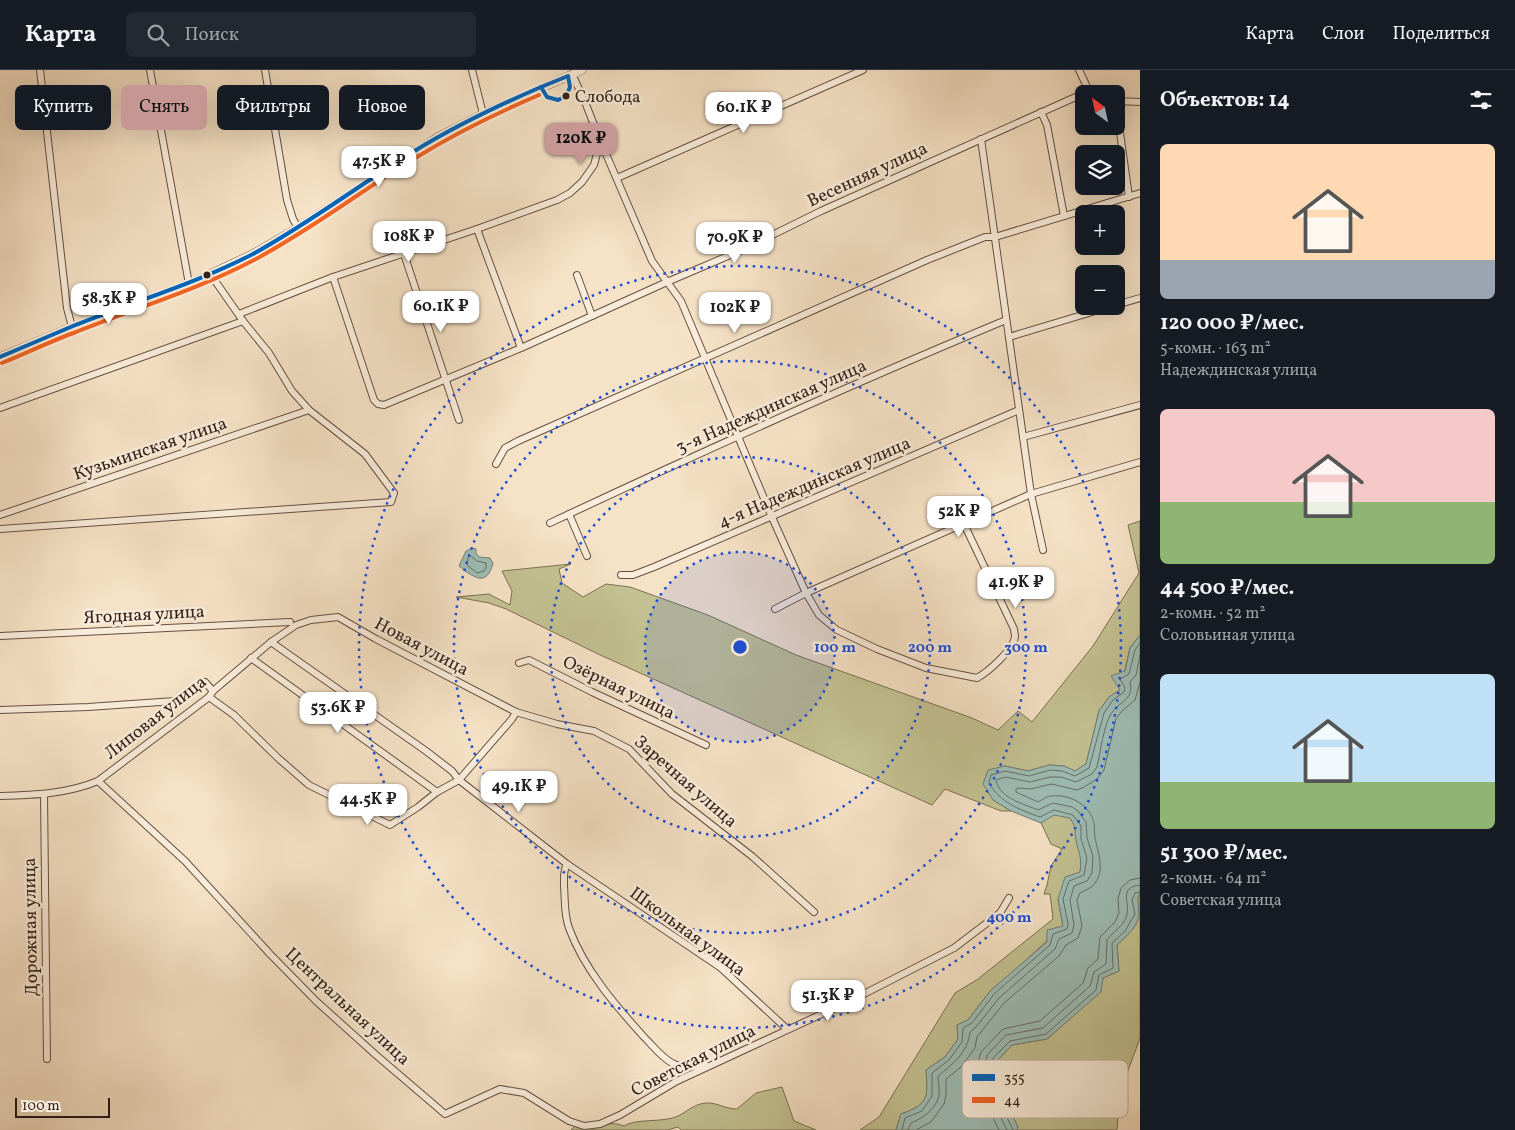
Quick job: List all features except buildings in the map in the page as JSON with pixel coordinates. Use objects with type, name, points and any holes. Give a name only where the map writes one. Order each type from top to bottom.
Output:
[{"type":"street","points":[[40,70],[67,308],[72,327]]},
{"type":"street","points":[[150,70],[189,284]]},
{"type":"street","points":[[265,70],[287,200],[298,228]]},
{"type":"street","points":[[472,70],[483,114]]},
{"type":"street","points":[[0,357],[72,327],[189,284],[253,254],[298,228],[438,137],[541,87],[582,70]]},
{"type":"street","points":[[617,178],[863,70]]},
{"type":"street","points":[[1079,70],[1087,85]]},
{"type":"street","points":[[572,74],[586,102],[600,140],[652,261],[681,300],[771,516],[806,593],[819,615],[837,630],[915,665],[977,678],[987,673],[1012,645],[1015,637],[1014,629],[964,524]]},
{"type":"street","name":"Весенняя улица","points":[[333,277],[374,400],[378,404],[384,405],[521,348],[742,250],[821,211],[1041,112],[1075,99]]},
{"type":"street","points":[[1125,103],[1140,102]]},
{"type":"street","points":[[1041,112],[1047,126],[1064,216]]},
{"type":"street","points":[[1120,135],[1128,197]]},
{"type":"street","points":[[981,139],[1031,494],[1043,550]]},
{"type":"street","points":[[239,314],[333,277],[557,200],[570,193],[582,182],[594,165],[600,140]]},
{"type":"street","points":[[496,464],[505,448],[518,441],[927,260],[985,237],[994,237],[1140,193]]},
{"type":"street","points":[[477,229],[521,348]]},
{"type":"street","points":[[404,254],[459,420]]},
{"type":"street","points":[[0,529],[391,502],[394,493],[365,454],[309,410],[292,391],[269,353],[210,275]]},
{"type":"street","points":[[577,275],[592,316]]},
{"type":"street","points":[[1125,302],[1140,298]]},
{"type":"street","points":[[1009,337],[1082,315]]},
{"type":"street","name":"3-я Надеждинская улица","points":[[550,523],[738,436],[1006,320]]},
{"type":"street","points":[[0,408],[243,321]]},
{"type":"street","points":[[1023,437],[1140,405]]},
{"type":"street","name":"Кузьминская улица","points":[[0,515],[309,410]]},
{"type":"street","name":"4-я Надеждинская улица","points":[[621,575],[633,575],[654,567],[1019,410]]},
{"type":"street","points":[[775,609],[806,593],[1031,494],[1140,462]]},
{"type":"street","points":[[569,514],[587,556]]},
{"type":"street","name":"Новая улица","points":[[311,620],[338,617],[376,639],[516,712]]},
{"type":"street","name":"Липовая улица","points":[[0,796],[44,794],[82,788],[98,781],[211,694],[271,642],[296,625],[311,620]]},
{"type":"street","name":"Ягодная улица","points":[[0,636],[290,622]]},
{"type":"street","name":"Школьная улица","points":[[271,642],[426,751],[452,771],[459,780],[567,864],[721,968],[787,1029]]},
{"type":"street","points":[[251,658],[437,792]]},
{"type":"street","name":"Озёрная улица","points":[[519,663],[529,660],[592,692],[706,745]]},
{"type":"street","points":[[0,710],[88,707],[175,701],[205,682],[211,694],[309,785],[390,825],[437,792],[459,780],[516,712]]},
{"type":"street","name":"Заречная улица","points":[[516,712],[557,724],[594,731],[630,749],[672,794],[752,857],[814,912]]},
{"type":"street","name":"Центральная улица","points":[[98,781],[185,861],[316,1001],[445,1114],[500,1089],[524,1093],[569,1120],[584,1126],[600,1124],[620,1115]]},
{"type":"street","name":"Дорожная улица","points":[[44,794],[46,1059]]},
{"type":"street","points":[[567,864],[564,869],[568,926],[589,968],[618,1008],[661,1054],[671,1062],[687,1067],[699,1066],[733,1056]]},
{"type":"street","name":"Советская улица","points":[[620,1115],[677,1081],[850,1001],[954,948],[1000,913],[1009,898]]},
{"type":"shaded area","points":[[1140,521],[1140,635],[1130,648],[1120,690],[1109,697],[1099,711],[1086,764],[1075,771],[1064,766],[1049,765],[1028,771],[1005,766],[993,800],[1011,811],[1001,811],[945,789],[932,805],[598,654],[506,609],[489,603],[456,597],[489,594],[510,605],[512,591],[502,571],[571,564],[559,569],[562,583],[583,597],[606,584],[630,587],[708,615],[796,655],[972,718],[998,730],[1018,711],[1032,722],[1093,646],[1139,573],[1128,525]]},
{"type":"shaded area","points":[[1054,814],[1070,818],[1076,827],[1076,840],[1082,858],[1080,872],[1058,899],[1063,926],[991,990],[968,1020],[957,1025],[958,1039],[945,1057],[926,1070],[927,1087],[925,1099],[917,1107],[901,1114],[896,1130],[860,1130],[879,1117],[955,993],[978,979],[1053,919],[1050,894],[1044,894],[1051,866],[1062,849],[1051,844],[1041,823]]},
{"type":"shaded area","points":[[1140,891],[1140,1038],[1128,1071],[1128,1060],[998,1060],[1012,1045],[1047,1039],[1083,1007],[1103,978],[1119,971],[1117,945],[1136,924]]},
{"type":"shaded area","points":[[782,1087],[794,1121],[816,1130],[681,1130],[678,1127],[667,1130],[571,1130],[575,1126],[586,1127],[618,1124],[624,1126],[636,1122],[672,1118],[695,1106],[706,1103],[737,1109],[756,1093]]},
{"type":"shaded area","points":[[1014,1118],[1118,1118],[1117,1130],[1017,1130],[1018,1127]]},
{"type":"water","points":[[472,548],[476,549],[479,557],[490,558],[493,563],[487,576],[483,578],[469,574],[459,566],[466,551]]},
{"type":"water","points":[[1140,635],[1140,891],[1138,919],[1134,928],[1117,945],[1119,971],[1103,978],[1101,992],[1047,1039],[1012,1045],[998,1060],[962,1060],[962,1118],[1014,1118],[1018,1127],[1017,1130],[896,1130],[901,1114],[917,1107],[925,1099],[927,1087],[926,1070],[945,1057],[958,1039],[957,1025],[968,1020],[991,990],[1047,942],[1047,930],[1063,926],[1058,899],[1065,877],[1080,872],[1080,856],[1074,827],[1070,818],[1054,815],[1041,823],[1011,811],[993,800],[983,784],[988,770],[1005,766],[1028,771],[1049,765],[1064,766],[1075,771],[1086,764],[1099,711],[1109,697],[1120,690],[1111,676],[1125,671],[1130,648]]},
{"type":"transit line","name":"355","points":[[568,76],[570,87],[566,96],[558,100],[547,97],[541,87],[568,76]]},
{"type":"transit line","name":"355","points":[[0,357],[73,326],[231,265],[294,230],[428,143],[476,117],[541,87]]},
{"type":"transit line","name":"44","points":[[2,363],[232,271],[296,236],[432,148],[477,124],[539,95]]},
{"type":"place","name":"Слобода","points":[[566,96]]}]
